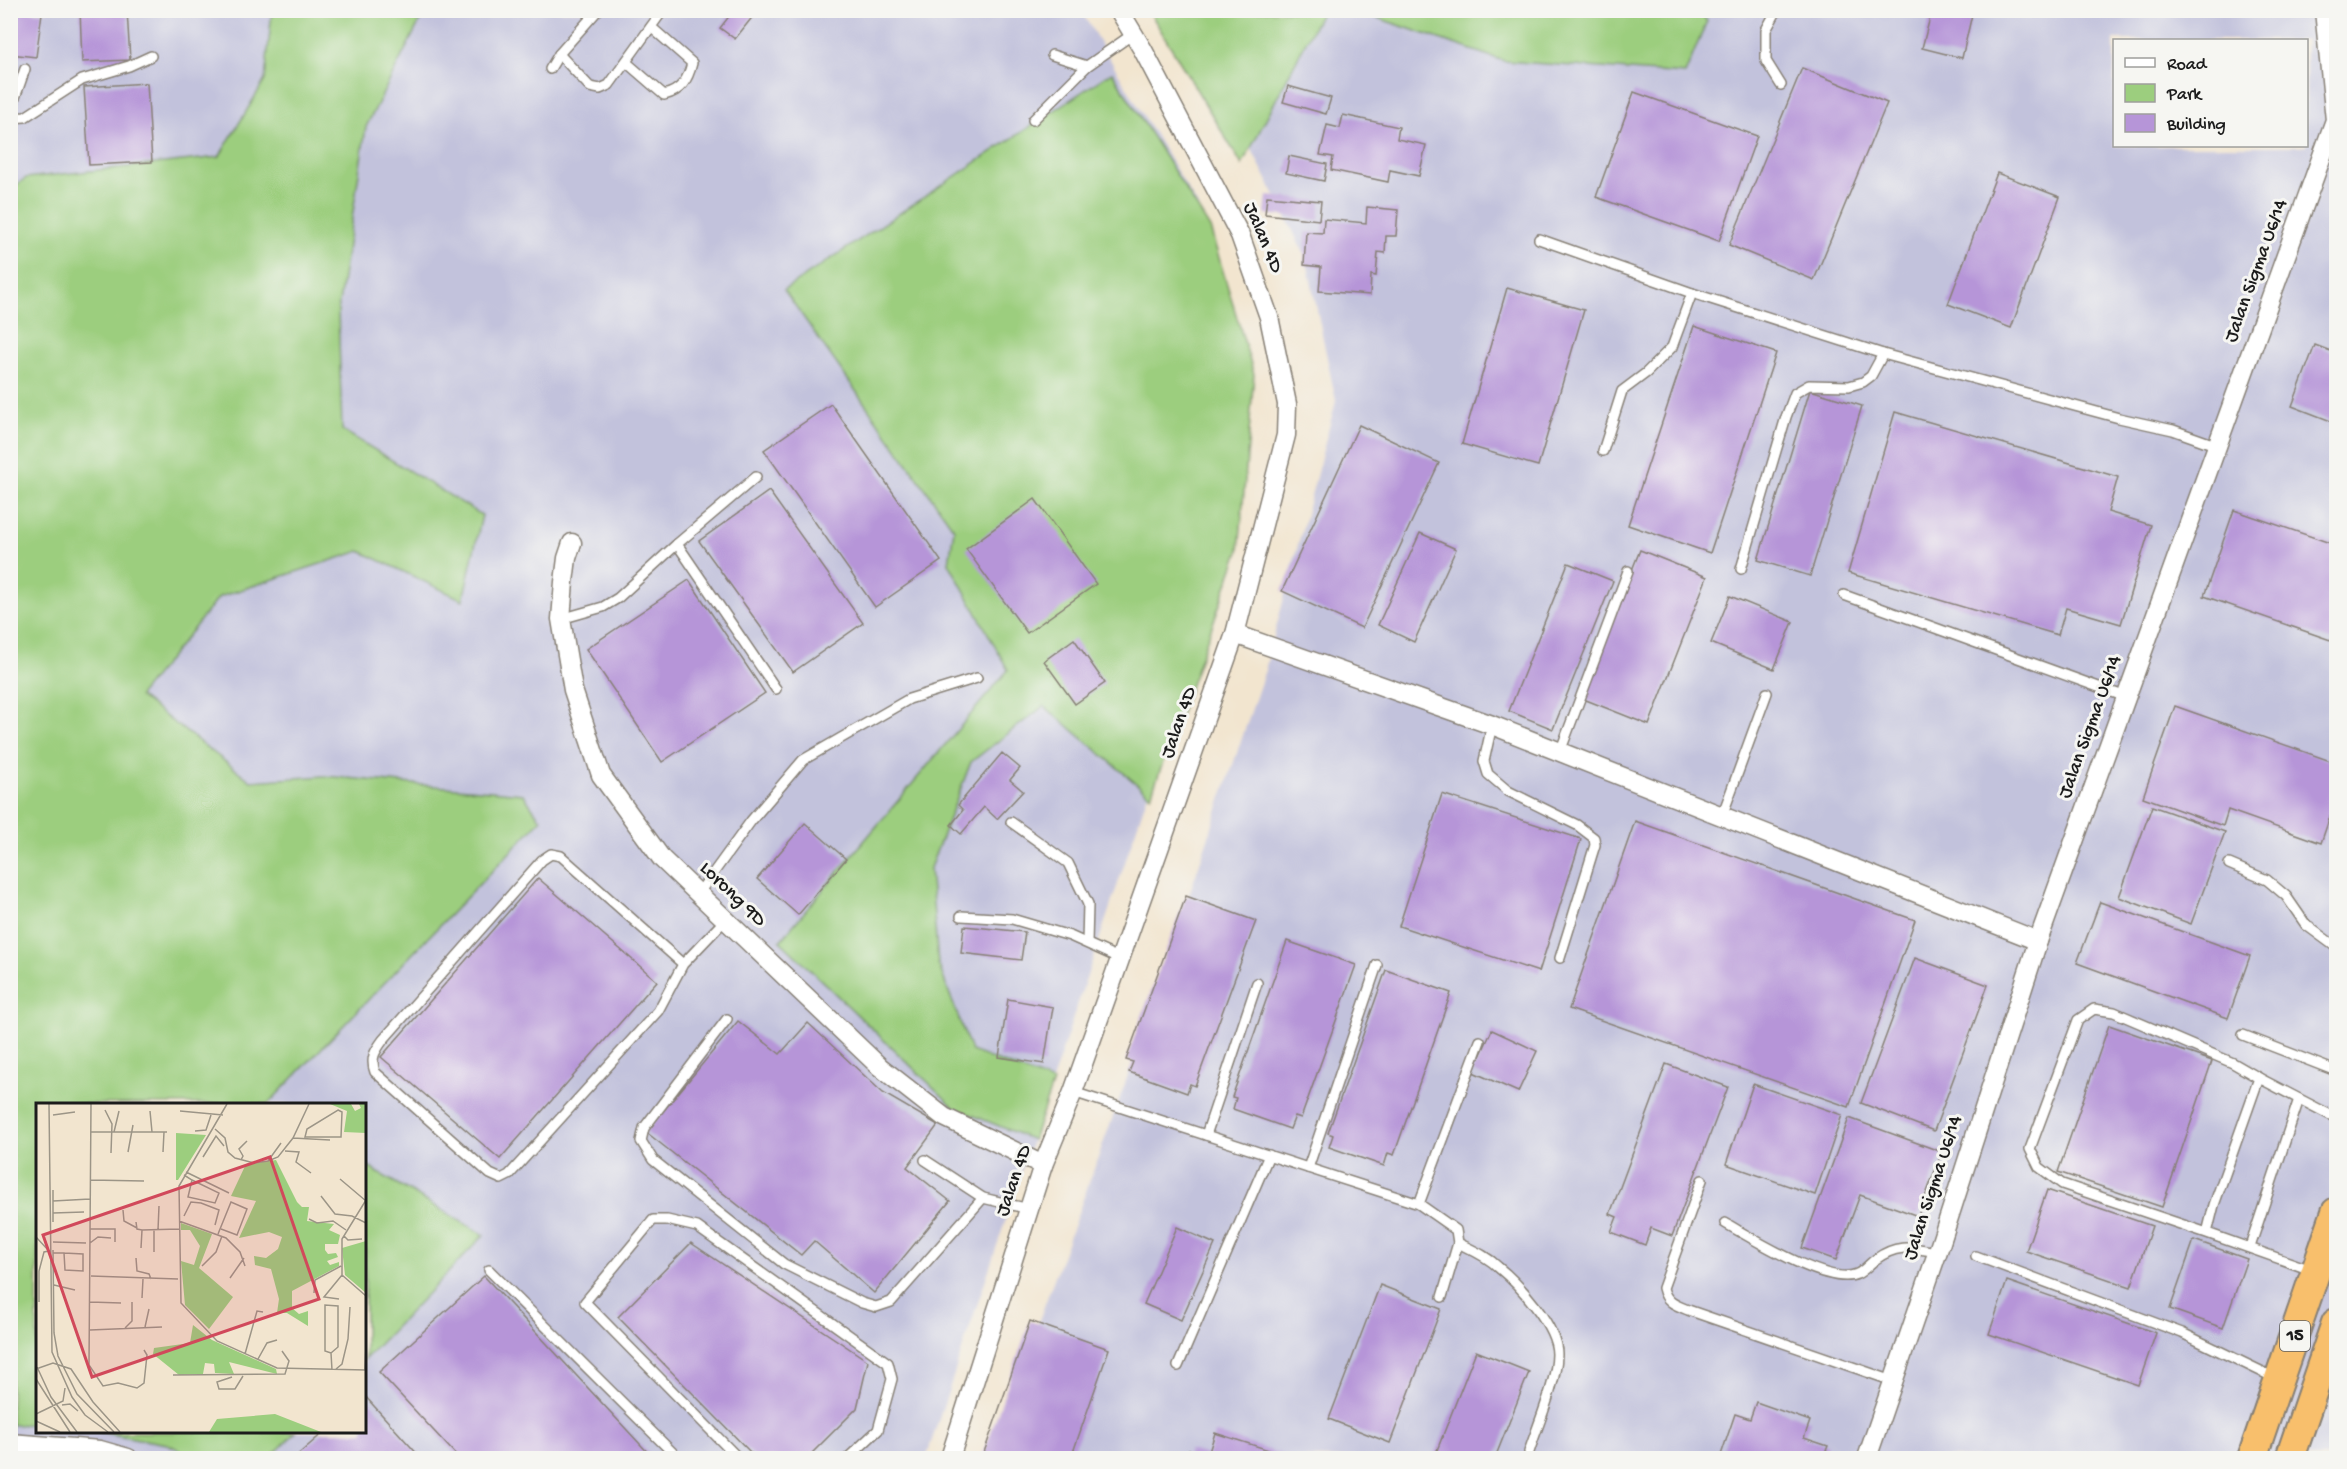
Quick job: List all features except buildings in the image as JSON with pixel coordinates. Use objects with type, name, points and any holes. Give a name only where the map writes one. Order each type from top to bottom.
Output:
[{"type":"highway","name":"15","points":[[2252,1458],[2337,1212]]},
{"type":"highway","name":"15","points":[[2290,1458],[2337,1323]]},
{"type":"street","name":"Jalan 4D","points":[[950,1458],[1043,1164],[1073,1092],[1235,634],[1286,435],[1287,405],[1269,318],[1240,235],[1119,10]]},
{"type":"street","name":"Jalan Sigma U6/14","points":[[1867,1458],[1938,1252],[2038,941],[2335,120],[2324,10]]},
{"type":"street","name":"Lorong 9D","points":[[572,543],[567,558],[561,619],[573,690],[601,776],[662,860],[880,1067],[944,1117],[1043,1164]]},
{"type":"street","points":[[1235,634],[1492,725],[2038,941]]},
{"type":"street","points":[[18,1448],[100,1450],[128,1458]]},
{"type":"lane","points":[[550,69],[559,54],[598,10]]},
{"type":"lane","points":[[559,54],[590,87],[600,89],[609,85],[663,10]]},
{"type":"lane","points":[[1777,10],[1766,30],[1766,61],[1780,85]]},
{"type":"lane","points":[[626,62],[664,95],[676,92],[689,76],[692,63],[651,27]]},
{"type":"lane","points":[[1033,120],[1088,66],[1133,34]]},
{"type":"lane","points":[[1052,55],[1088,66]]},
{"type":"lane","points":[[10,118],[25,117],[82,80],[129,66],[151,56]]},
{"type":"lane","points":[[10,112],[25,69]]},
{"type":"lane","points":[[1539,239],[1692,293],[1883,354],[2120,418],[2174,430],[2218,446]]},
{"type":"lane","points":[[1603,451],[1622,391],[1646,373],[1672,347],[1692,293]]},
{"type":"lane","points":[[1741,569],[1795,393],[1809,385],[1849,386],[1863,382],[1871,376],[1883,354]]},
{"type":"lane","points":[[561,619],[603,608],[618,598],[676,544],[756,477]]},
{"type":"lane","points":[[676,544],[776,689]]},
{"type":"lane","points":[[1560,752],[1628,571]]},
{"type":"lane","points":[[1844,595],[2126,697]]},
{"type":"lane","points":[[698,894],[751,821],[803,760],[909,699],[977,678]]},
{"type":"lane","points":[[1722,816],[1767,693]]},
{"type":"lane","points":[[1492,725],[1484,761],[1488,774],[1508,791],[1577,825],[1594,838],[1595,845],[1560,958]]},
{"type":"lane","points":[[1011,822],[1068,863],[1088,904],[1087,943]]},
{"type":"lane","points":[[683,964],[561,856],[551,854],[542,860],[383,1040],[374,1052],[372,1063],[375,1072],[490,1174],[501,1179],[509,1175],[658,1011],[683,964],[725,920]]},
{"type":"lane","points":[[2229,864],[2267,880],[2286,896],[2306,925],[2337,947]]},
{"type":"lane","points":[[961,916],[1012,920],[1087,943],[1121,959]]},
{"type":"lane","points":[[1308,1168],[1377,965]]},
{"type":"lane","points":[[1206,1135],[1257,983]]},
{"type":"lane","points":[[2316,1272],[2250,1247],[2062,1184],[2038,1167],[2030,1149],[2078,1020],[2094,1009],[2125,1016],[2233,1063],[2337,1119]]},
{"type":"lane","points":[[727,1019],[644,1128],[641,1141],[653,1160],[784,1264],[876,1308],[891,1302],[982,1198]]},
{"type":"lane","points":[[2243,1035],[2337,1071]]},
{"type":"lane","points":[[1419,1204],[1480,1041]]},
{"type":"lane","points":[[2207,1233],[2214,1205],[2259,1078]]},
{"type":"lane","points":[[1073,1092],[1419,1204],[1456,1230],[1458,1243],[1442,1298]]},
{"type":"lane","points":[[2250,1247],[2299,1099]]},
{"type":"lane","points":[[1178,1366],[1269,1155]]},
{"type":"lane","points":[[925,1160],[982,1198],[1029,1209]]},
{"type":"lane","points":[[1702,1180],[1663,1288],[1664,1296],[1673,1304],[1688,1310],[1893,1381]]},
{"type":"lane","points":[[738,1458],[585,1302],[653,1220],[667,1220],[698,1227],[888,1364],[892,1379],[878,1430],[848,1458]]},
{"type":"lane","points":[[1725,1223],[1822,1273],[1842,1276],[1857,1274],[1890,1250],[1905,1246],[1938,1252]]},
{"type":"lane","points":[[1458,1243],[1499,1267],[1538,1311],[1556,1341],[1557,1356],[1554,1375],[1528,1452]]},
{"type":"lane","points":[[1976,1256],[2182,1333],[2280,1380]]},
{"type":"lane","points":[[489,1270],[678,1458]]},
{"type":"shaded area","points":[[10,11],[1081,11],[1198,206],[1231,395],[1222,572],[926,1458],[11,1458]]},
{"type":"shaded area","points":[[1182,11],[2336,11],[2336,1458],[989,1458],[1131,1067],[1265,670],[1336,401],[1306,257]]},
{"type":"green space","points":[[1698,10],[1707,21],[1685,74],[1504,61],[1357,11]]},
{"type":"green space","points":[[272,11],[425,11],[366,127],[338,310],[342,430],[482,515],[463,600],[360,551],[219,597],[139,696],[251,781],[324,776],[523,794],[541,820],[269,1103],[36,1103],[36,1424],[11,1425],[11,189],[26,178],[219,157],[265,80]]},
{"type":"green space","points":[[1149,11],[1322,11],[1242,165]]},
{"type":"green space","points":[[1112,72],[1210,228],[1254,374],[1239,551],[1151,796],[1044,706],[971,762],[930,868],[938,963],[971,1051],[1053,1082],[1033,1140],[955,1108],[780,941],[1008,670],[949,563],[954,529],[784,290]]},
{"type":"green space","points":[[366,1166],[484,1235],[366,1358]]},
{"type":"green space","points":[[105,1433],[295,1433],[270,1458],[197,1458],[167,1444]]}]
